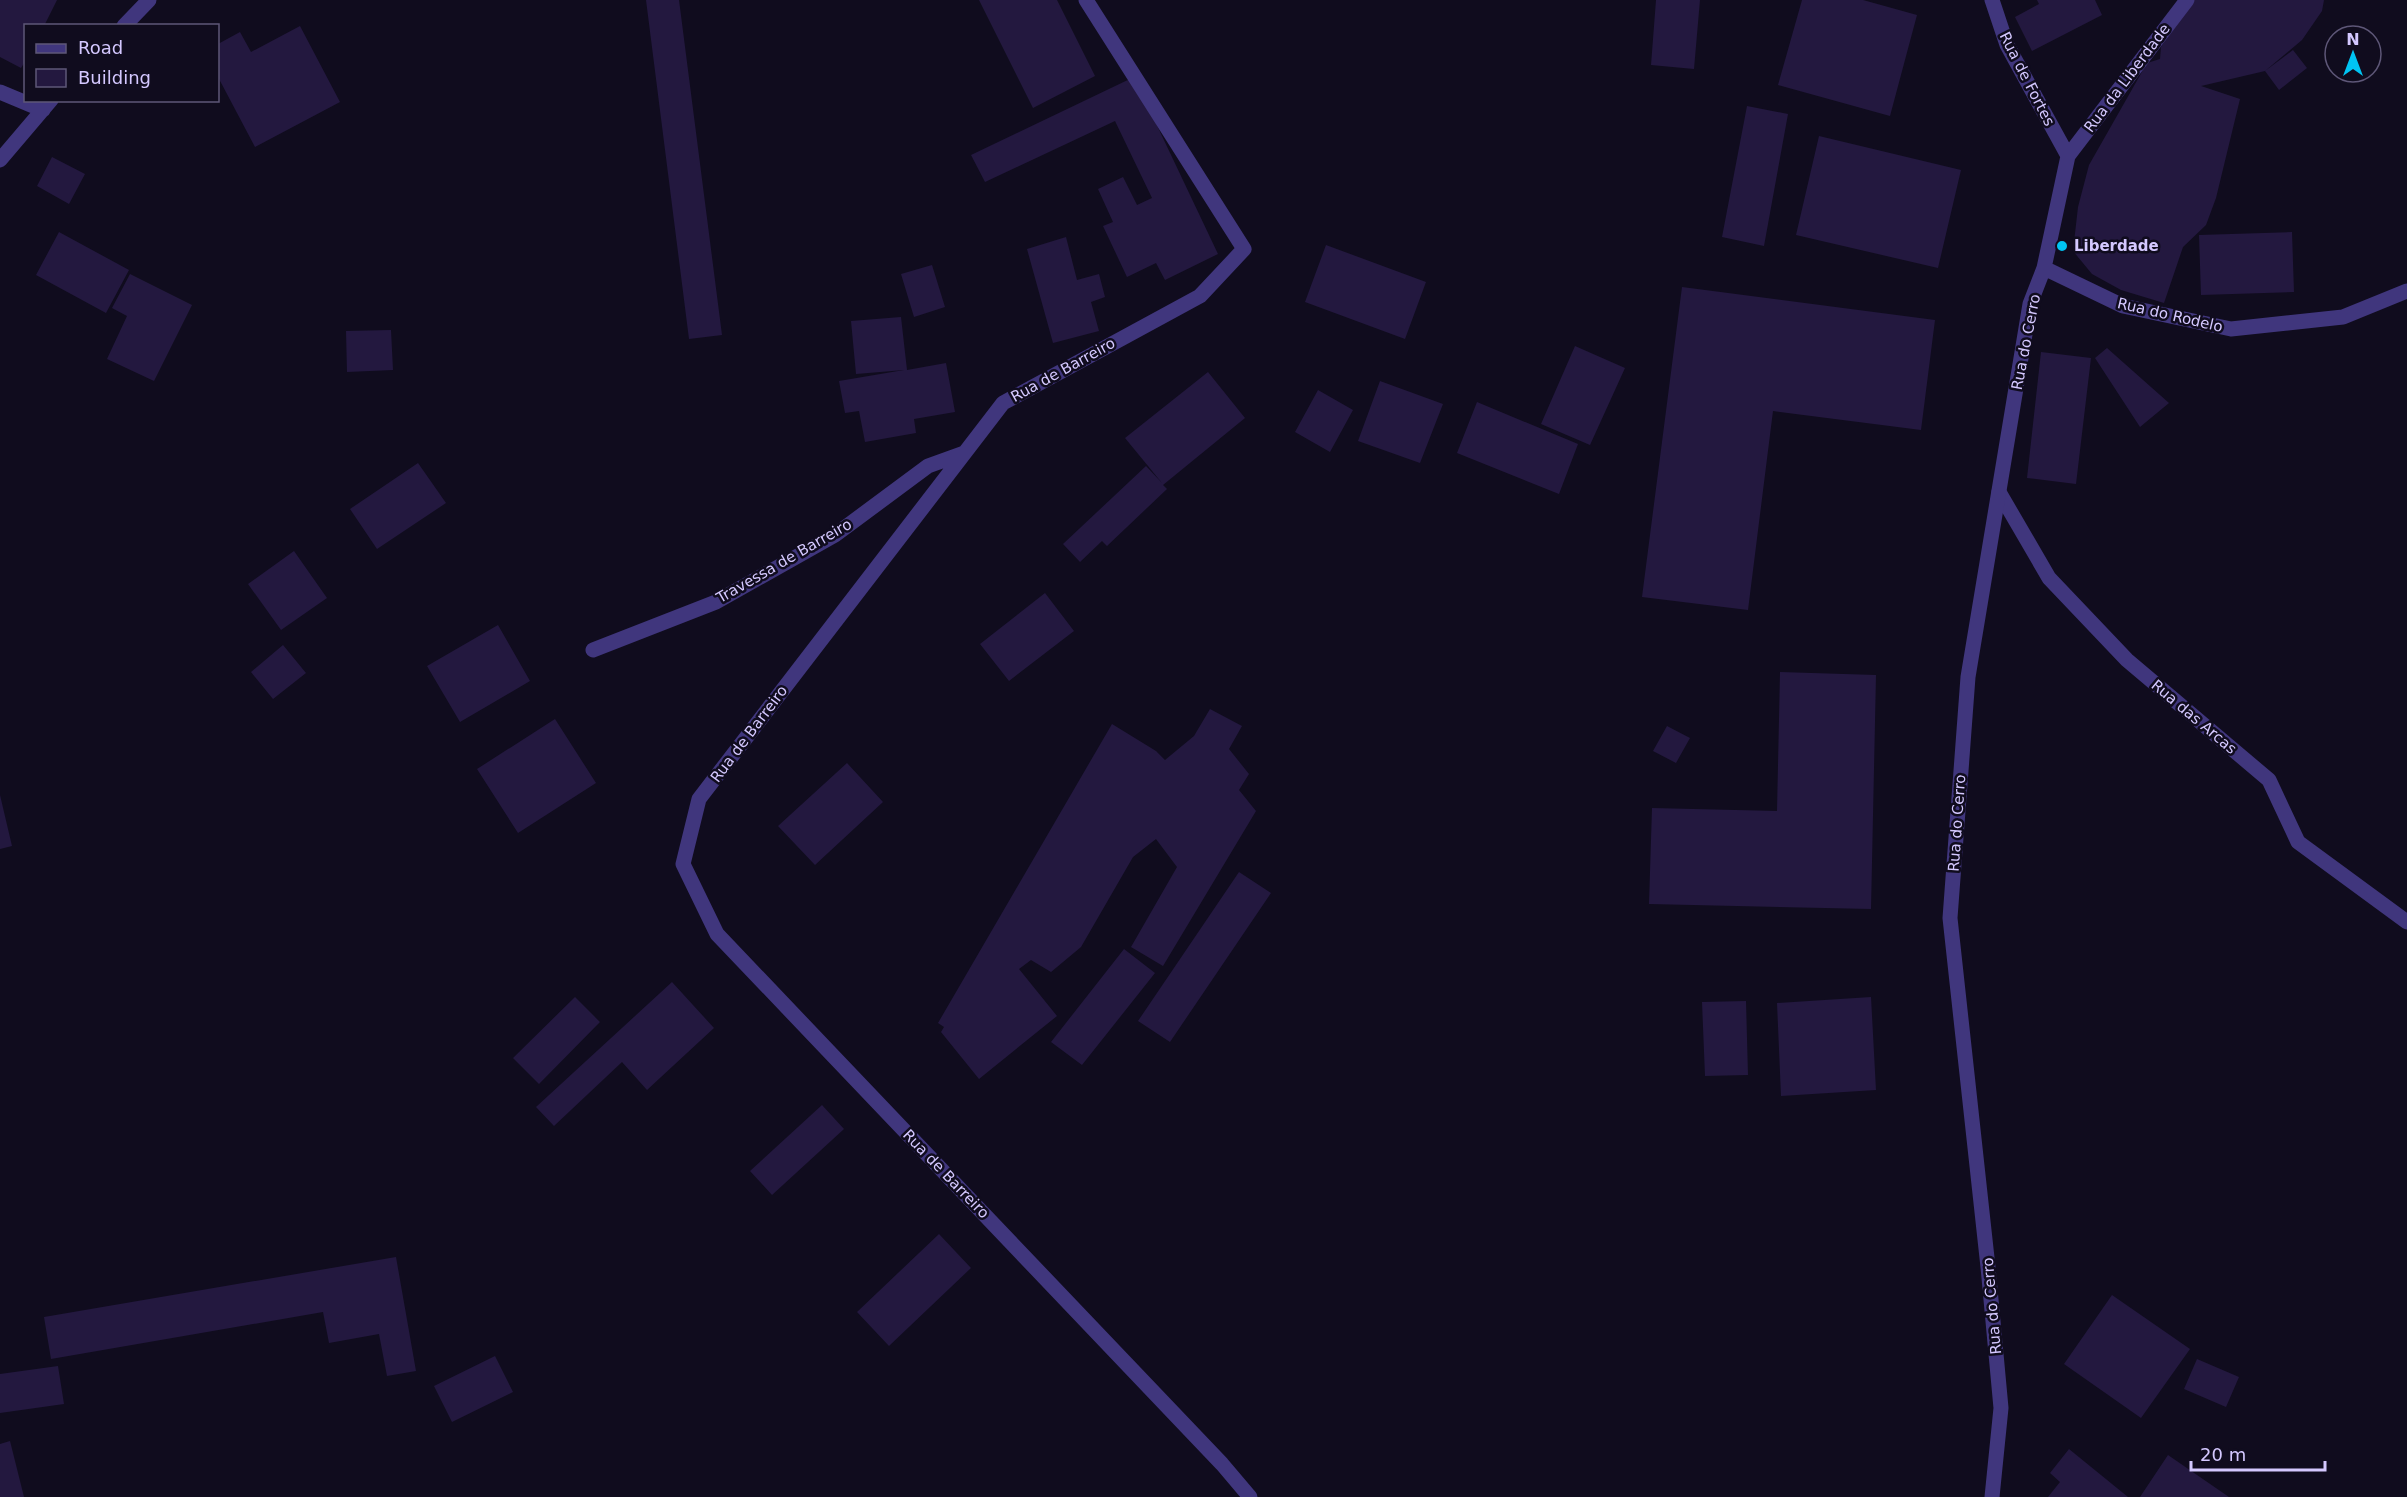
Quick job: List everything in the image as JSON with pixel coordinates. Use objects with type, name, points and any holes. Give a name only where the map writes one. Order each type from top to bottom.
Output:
[{"type":"street","points":[[126,24],[149,0]]},
{"type":"street","name":"Rua de Barreiro","points":[[1086,0],[1244,249],[1200,296],[1003,403],[699,799],[683,864],[717,934],[1222,1464],[1250,1497]]},
{"type":"street","name":"Rua de Fortes","points":[[1992,0],[2007,45],[2068,156]]},
{"type":"street","name":"Rua da Liberdade","points":[[2068,156],[2187,0]]},
{"type":"street","points":[[0,92],[24,99]]},
{"type":"street","points":[[0,160],[47,105]]},
{"type":"street","name":"Rua do Cerro","points":[[1992,1497],[2001,1408],[1987,1255],[1950,918],[1968,677],[2030,304],[2044,268],[2068,156]]},
{"type":"street","name":"Rua do Rodelo","points":[[2044,268],[2123,306],[2231,329],[2343,316],[2407,291]]},
{"type":"street","name":"Travessa de Barreiro","points":[[593,650],[716,602],[835,535],[928,466],[964,453]]},
{"type":"street","name":"Rua das Arcas","points":[[1999,492],[2049,578],[2127,660],[2269,780],[2298,842],[2407,922]]},
{"type":"building","points":[[0,0],[57,0],[45,24],[24,24],[24,63],[21,68],[0,57]]},
{"type":"building","points":[[646,0],[679,0],[722,335],[689,339]]},
{"type":"building","points":[[979,0],[1057,0],[1095,76],[1033,108]]},
{"type":"building","points":[[1656,0],[1700,0],[1694,69],[1651,65]]},
{"type":"building","points":[[1802,0],[1863,0],[1917,15],[1890,116],[1778,85]]},
{"type":"building","points":[[2037,0],[2095,0],[2102,15],[2032,51],[2015,17],[2039,4]]},
{"type":"building","points":[[2192,0],[2324,0],[2322,11],[2302,40],[2265,71],[2201,86],[2240,99],[2216,198],[2206,225],[2183,247],[2164,303],[2121,290],[2092,274],[2073,251],[2078,207],[2089,165],[2147,63],[2160,59],[2161,47]]},
{"type":"building","points":[[300,26],[340,102],[255,147],[219,79],[219,43],[240,32],[251,52]]},
{"type":"building","points":[[2293,50],[2307,68],[2279,90],[2265,71]]},
{"type":"building","points":[[1134,77],[1218,254],[1165,280],[1156,263],[1127,277],[1103,226],[1113,222],[1098,189],[1123,177],[1137,205],[1152,198],[1115,121],[985,182],[971,155]]},
{"type":"building","points":[[1747,106],[1788,114],[1764,246],[1722,237]]},
{"type":"building","points":[[1819,136],[1961,170],[1938,268],[1796,235]]},
{"type":"building","points":[[52,157],[85,174],[69,204],[37,186]]},
{"type":"building","points":[[59,232],[129,270],[106,313],[36,275]]},
{"type":"building","points":[[2292,232],[2294,292],[2201,295],[2199,235]]},
{"type":"building","points":[[1066,237],[1077,280],[1099,274],[1105,297],[1091,302],[1099,331],[1053,343],[1027,249]]},
{"type":"building","points":[[1326,245],[1426,282],[1405,339],[1305,302]]},
{"type":"building","points":[[932,265],[945,307],[914,317],[901,274]]},
{"type":"building","points":[[130,274],[192,305],[154,381],[107,359],[127,316],[112,308]]},
{"type":"building","points":[[1682,287],[1935,320],[1921,430],[1773,411],[1748,610],[1642,597]]},
{"type":"building","points":[[901,317],[907,370],[946,363],[955,412],[914,419],[916,433],[865,442],[859,411],[845,413],[839,381],[904,370],[856,374],[851,321]]},
{"type":"building","points":[[391,330],[393,370],[347,372],[346,331]]},
{"type":"building","points":[[1575,346],[1625,368],[1590,445],[1541,424]]},
{"type":"building","points":[[2107,348],[2169,403],[2140,427],[2095,358]]},
{"type":"building","points":[[2041,352],[2091,358],[2076,484],[2027,478]]},
{"type":"building","points":[[1208,372],[1245,418],[1163,485],[1167,489],[1107,546],[1102,541],[1080,562],[1063,544],[1146,466],[1162,483],[1125,438]]},
{"type":"building","points":[[1380,381],[1443,404],[1420,463],[1358,441]]},
{"type":"building","points":[[1318,390],[1353,410],[1330,452],[1295,432]]},
{"type":"building","points":[[1477,402],[1578,444],[1559,494],[1457,453]]},
{"type":"building","points":[[418,463],[446,503],[377,549],[350,509]]},
{"type":"building","points":[[294,551],[327,598],[281,630],[248,584]]},
{"type":"building","points":[[1045,593],[1074,631],[1009,681],[980,644]]},
{"type":"building","points":[[498,625],[530,681],[460,722],[427,666]]},
{"type":"building","points":[[283,645],[306,673],[273,699],[251,672]]},
{"type":"building","points":[[1780,672],[1876,675],[1871,909],[1649,904],[1652,808],[1777,811]]},
{"type":"building","points":[[1210,709],[1242,726],[1229,749],[1249,774],[1239,790],[1256,811],[1163,966],[1131,947],[1177,867],[1156,839],[1133,857],[1081,947],[1051,972],[1031,960],[1019,969],[1057,1016],[979,1079],[941,1032],[944,1027],[938,1023],[1112,724],[1156,751],[1165,760],[1194,736]]},
{"type":"building","points":[[555,719],[596,783],[518,833],[477,769]]},
{"type":"building","points":[[1667,726],[1690,738],[1676,763],[1653,751]]},
{"type":"building","points":[[847,763],[883,802],[815,865],[778,826]]},
{"type":"building","points":[[0,795],[12,846],[0,849]]},
{"type":"building","points":[[1239,872],[1271,893],[1170,1042],[1138,1021]]},
{"type":"building","points":[[1124,949],[1155,973],[1082,1065],[1051,1042]]},
{"type":"building","points":[[672,982],[714,1028],[647,1090],[622,1062],[554,1126],[536,1107]]},
{"type":"building","points":[[575,997],[600,1022],[539,1084],[513,1058]]},
{"type":"building","points":[[1871,997],[1876,1090],[1781,1096],[1777,1003]]},
{"type":"building","points":[[1746,1001],[1748,1075],[1705,1076],[1702,1002]]},
{"type":"building","points":[[822,1105],[844,1129],[772,1195],[750,1171]]},
{"type":"building","points":[[939,1234],[971,1268],[889,1346],[857,1312]]},
{"type":"building","points":[[396,1257],[416,1371],[387,1376],[379,1334],[329,1343],[323,1312],[51,1359],[44,1317]]},
{"type":"building","points":[[2112,1295],[2190,1349],[2141,1418],[2064,1364]]},
{"type":"building","points":[[495,1356],[513,1392],[452,1422],[434,1386]]},
{"type":"building","points":[[2197,1359],[2239,1377],[2226,1407],[2184,1389]]},
{"type":"building","points":[[58,1366],[64,1404],[0,1413],[0,1374]]},
{"type":"building","points":[[10,1441],[24,1497],[0,1497],[0,1444]]},
{"type":"building","points":[[2069,1449],[2128,1497],[2048,1497],[2060,1482],[2050,1473]]},
{"type":"building","points":[[2168,1455],[2229,1497],[2140,1497]]},
{"type":"place","name":"Liberdade","points":[[2062,246]]}]
